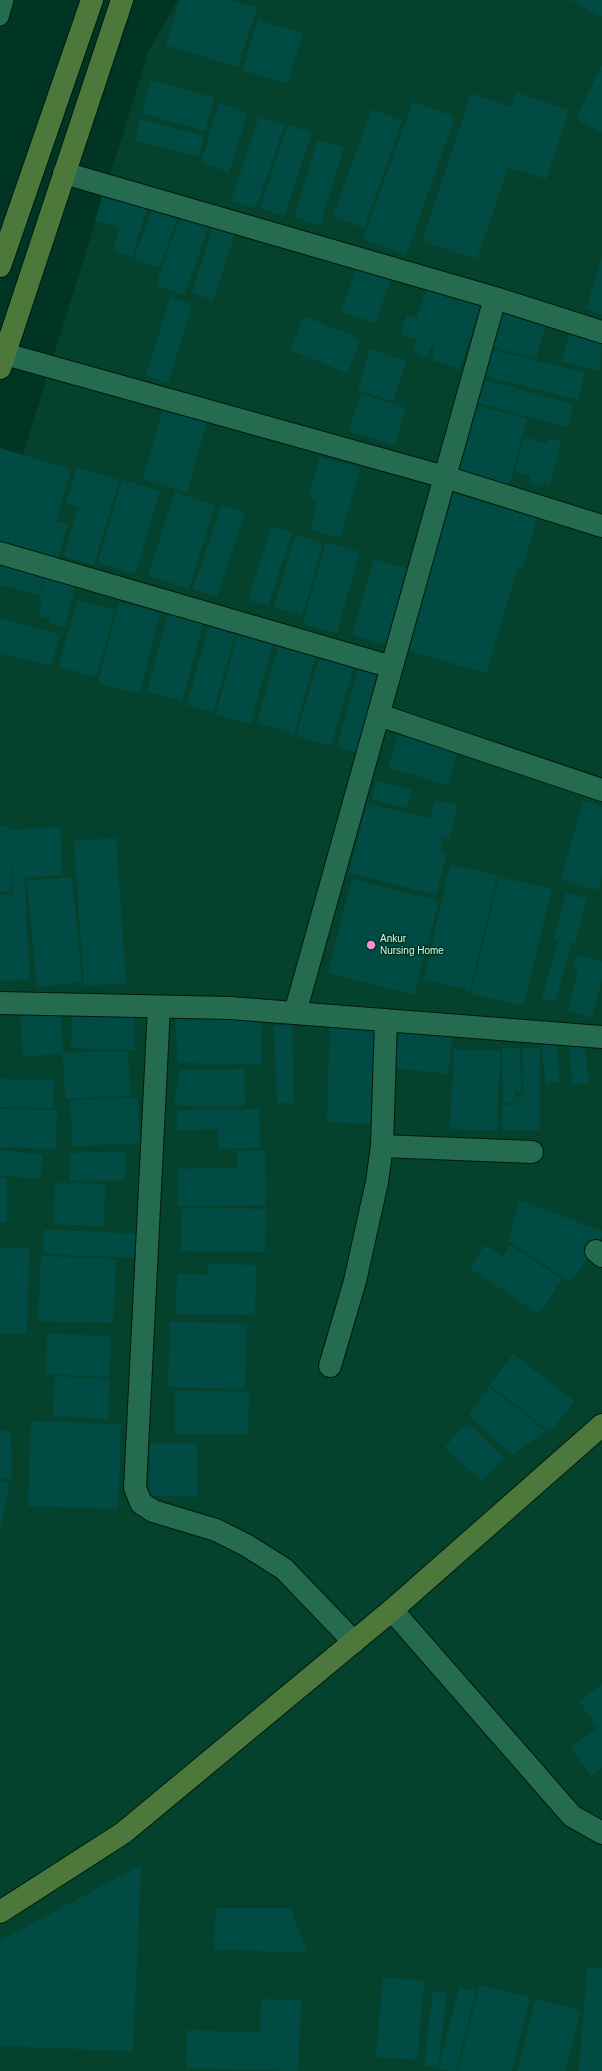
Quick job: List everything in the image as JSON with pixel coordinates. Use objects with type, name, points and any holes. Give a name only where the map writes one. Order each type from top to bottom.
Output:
[{"type":"street","points":[[0,266],[92,0]]},
{"type":"street","points":[[122,0],[2,361],[445,477],[602,526]]},
{"type":"street","points":[[64,173],[495,298],[602,332]]},
{"type":"street","points":[[295,1013],[495,298]]},
{"type":"street","points":[[0,553],[392,668]]},
{"type":"street","points":[[378,715],[602,790]]},
{"type":"street","points":[[0,1003],[230,1008],[602,1037]]},
{"type":"street","points":[[159,1007],[135,1488],[141,1503],[153,1511],[216,1530],[246,1545],[284,1569],[354,1642]]},
{"type":"street","points":[[330,1366],[356,1273],[374,1195],[382,1146],[386,1020]]},
{"type":"street","points":[[382,1146],[532,1152]]},
{"type":"street","points":[[0,1912],[123,1833],[392,1610],[602,1425]]},
{"type":"street","points":[[392,1610],[572,1816],[602,1833]]},
{"type":"lane","points":[[0,16],[5,0]]},
{"type":"shaded area","points":[[178,0],[602,0],[602,2071],[0,2071],[0,528],[149,50]]},
{"type":"building","points":[[180,0],[231,0],[257,8],[238,67],[166,45]]},
{"type":"building","points":[[571,0],[602,0],[602,17]]},
{"type":"building","points":[[258,20],[303,33],[287,84],[242,70]]},
{"type":"building","points":[[602,65],[602,132],[576,119]]},
{"type":"building","points":[[151,80],[214,98],[205,131],[142,113]]},
{"type":"building","points":[[516,92],[569,110],[546,179],[508,167],[477,259],[422,241],[471,93],[511,107]]},
{"type":"building","points":[[413,102],[455,117],[406,255],[363,239]]},
{"type":"building","points":[[219,103],[247,113],[229,172],[201,163]]},
{"type":"building","points":[[372,109],[402,121],[364,228],[333,216]]},
{"type":"building","points":[[259,117],[284,126],[256,208],[231,201]]},
{"type":"building","points":[[140,119],[204,136],[199,157],[135,140]]},
{"type":"building","points":[[288,125],[312,133],[284,216],[260,208]]},
{"type":"building","points":[[318,140],[344,148],[320,225],[294,217]]},
{"type":"building","points":[[105,188],[149,201],[132,257],[113,251],[119,228],[95,221]]},
{"type":"building","points":[[155,201],[180,210],[159,268],[134,259]]},
{"type":"building","points":[[183,210],[211,220],[184,295],[156,285]]},
{"type":"building","points":[[215,220],[237,227],[213,300],[192,293]]},
{"type":"building","points":[[602,257],[602,314],[586,309]]},
{"type":"building","points":[[357,267],[391,279],[375,323],[341,311]]},
{"type":"building","points":[[430,283],[483,303],[459,369],[432,360],[435,347],[430,346],[427,358],[413,352],[417,340],[400,334],[407,315],[416,318]]},
{"type":"building","points":[[170,297],[192,304],[168,383],[146,376]]},
{"type":"building","points":[[496,310],[546,323],[536,359],[486,345]]},
{"type":"building","points":[[304,316],[361,339],[347,373],[290,350]]},
{"type":"building","points":[[571,327],[602,335],[600,371],[562,361]]},
{"type":"building","points":[[370,349],[406,361],[393,401],[358,390]]},
{"type":"building","points":[[490,349],[585,373],[578,400],[484,376]]},
{"type":"building","points":[[484,380],[574,404],[568,427],[478,403]]},
{"type":"building","points":[[361,394],[406,408],[394,446],[349,431]]},
{"type":"building","points":[[474,405],[527,419],[509,485],[456,471]]},
{"type":"building","points":[[163,409],[207,422],[187,492],[143,479]]},
{"type":"building","points":[[524,437],[546,443],[548,438],[561,442],[550,485],[543,483],[542,486],[529,483],[531,476],[515,471]]},
{"type":"building","points":[[0,448],[71,470],[56,521],[68,525],[56,564],[0,548]]},
{"type":"building","points":[[320,457],[360,468],[340,538],[310,529],[318,500],[309,497]]},
{"type":"building","points":[[77,468],[119,480],[94,565],[64,556],[78,507],[66,503]]},
{"type":"building","points":[[122,480],[160,491],[135,574],[98,563]]},
{"type":"building","points":[[175,492],[215,505],[189,589],[148,575]]},
{"type":"building","points":[[453,493],[537,518],[522,569],[518,567],[486,673],[407,650]]},
{"type":"building","points":[[221,505],[245,513],[217,597],[193,589]]},
{"type":"building","points":[[272,526],[292,533],[268,606],[248,600]]},
{"type":"building","points":[[295,535],[323,543],[302,616],[274,608]]},
{"type":"building","points":[[326,543],[359,552],[337,633],[303,624]]},
{"type":"building","points":[[374,559],[407,569],[385,645],[352,635]]},
{"type":"building","points":[[0,560],[46,571],[39,595],[0,585]]},
{"type":"building","points":[[45,578],[75,587],[65,627],[49,623],[50,619],[39,616],[42,603],[39,602]]},
{"type":"building","points":[[77,600],[115,610],[96,677],[59,666]]},
{"type":"building","points":[[119,602],[160,613],[139,694],[98,683]]},
{"type":"building","points":[[169,610],[204,620],[182,701],[147,691]]},
{"type":"building","points":[[0,618],[60,635],[51,666],[0,652]]},
{"type":"building","points":[[209,627],[235,634],[213,712],[187,705]]},
{"type":"building","points":[[238,634],[273,644],[250,724],[216,715]]},
{"type":"building","points":[[279,644],[316,654],[294,734],[257,723]]},
{"type":"building","points":[[321,652],[355,662],[331,746],[296,736]]},
{"type":"building","points":[[358,668],[381,675],[361,753],[337,747]]},
{"type":"building","points":[[398,735],[457,752],[448,785],[388,768]]},
{"type":"building","points":[[376,781],[412,790],[407,808],[372,800]]},
{"type":"building","points":[[436,800],[458,805],[450,839],[443,837],[440,851],[447,853],[436,895],[349,873],[367,803],[430,819]]},
{"type":"building","points":[[583,801],[602,807],[602,876],[598,890],[561,880]]},
{"type":"building","points":[[0,826],[9,826],[9,830],[60,827],[62,875],[24,877],[30,979],[0,981],[0,895],[13,894],[10,838],[11,892],[0,892]]},
{"type":"building","points":[[116,838],[126,983],[84,986],[74,841]]},
{"type":"building","points":[[450,865],[497,875],[470,990],[424,980]]},
{"type":"building","points":[[72,877],[82,982],[37,987],[27,881]]},
{"type":"building","points":[[499,877],[552,889],[523,1006],[471,994]]},
{"type":"building","points":[[352,879],[439,901],[414,995],[328,973]]},
{"type":"building","points":[[566,893],[587,899],[575,943],[572,942],[555,1002],[542,998],[559,939],[554,938]]},
{"type":"building","points":[[577,955],[602,962],[602,978],[592,1017],[568,1011],[578,970],[573,969]]},
{"type":"building","points":[[60,1008],[63,1053],[23,1057],[20,1011]]},
{"type":"building","points":[[72,1012],[135,1014],[134,1050],[71,1048]]},
{"type":"building","points":[[175,1018],[262,1019],[261,1064],[178,1063]]},
{"type":"building","points":[[330,1023],[378,1025],[375,1124],[327,1122]]},
{"type":"building","points":[[292,1025],[294,1103],[277,1103],[274,1026]]},
{"type":"building","points":[[398,1026],[453,1032],[448,1074],[394,1068]]},
{"type":"building","points":[[555,1037],[560,1082],[546,1084],[541,1039]]},
{"type":"building","points":[[584,1038],[589,1083],[573,1085],[568,1040]]},
{"type":"building","points":[[502,1048],[520,1048],[521,1092],[514,1092],[514,1103],[503,1103]]},
{"type":"building","points":[[523,1048],[540,1048],[540,1130],[502,1130],[502,1105],[515,1105],[515,1097],[523,1097]]},
{"type":"building","points":[[454,1049],[500,1051],[497,1131],[450,1129]]},
{"type":"building","points":[[128,1051],[130,1096],[65,1099],[63,1053]]},
{"type":"building","points":[[244,1069],[245,1106],[174,1106],[180,1070]]},
{"type":"building","points":[[0,1079],[54,1080],[53,1108],[0,1107]]},
{"type":"building","points":[[138,1097],[140,1143],[73,1146],[70,1100]]},
{"type":"building","points":[[0,1109],[57,1110],[56,1149],[0,1147]]},
{"type":"building","points":[[259,1109],[260,1148],[218,1149],[218,1129],[177,1130],[177,1110]]},
{"type":"building","points":[[0,1150],[43,1155],[40,1179],[0,1175]]},
{"type":"building","points":[[265,1150],[266,1205],[178,1206],[178,1169],[237,1168],[237,1151]]},
{"type":"building","points":[[125,1152],[125,1180],[70,1181],[70,1153]]},
{"type":"building","points":[[0,1178],[7,1178],[7,1222],[0,1222]]},
{"type":"building","points":[[55,1183],[105,1184],[104,1226],[54,1224]]},
{"type":"building","points":[[519,1200],[602,1231],[602,1237],[571,1282],[509,1241]]},
{"type":"building","points":[[182,1208],[266,1209],[265,1252],[181,1251]]},
{"type":"building","points":[[44,1230],[144,1234],[143,1258],[43,1254]]},
{"type":"building","points":[[485,1245],[503,1257],[510,1245],[562,1279],[539,1314],[470,1268]]},
{"type":"building","points":[[0,1248],[29,1249],[27,1334],[0,1334]]},
{"type":"building","points":[[41,1256],[116,1259],[113,1323],[38,1321]]},
{"type":"building","points":[[208,1264],[256,1265],[255,1315],[176,1314],[177,1274],[208,1275]]},
{"type":"building","points":[[170,1322],[247,1324],[245,1389],[168,1387]]},
{"type":"building","points":[[47,1334],[111,1336],[109,1377],[46,1374]]},
{"type":"building","points":[[513,1354],[574,1401],[550,1432],[490,1385]]},
{"type":"building","points":[[55,1376],[109,1379],[108,1419],[53,1416]]},
{"type":"building","points":[[489,1387],[546,1431],[512,1455],[469,1415]]},
{"type":"building","points":[[175,1391],[249,1392],[248,1434],[175,1434]]},
{"type":"building","points":[[31,1421],[121,1424],[118,1509],[28,1506]]},
{"type":"building","points":[[467,1423],[504,1457],[482,1481],[445,1447]]},
{"type":"building","points":[[0,1431],[11,1431],[12,1480],[0,1478]]},
{"type":"building","points":[[150,1443],[197,1444],[197,1496],[149,1496]]},
{"type":"building","points":[[0,1481],[9,1483],[1,1528],[0,1528]]},
{"type":"building","points":[[602,1684],[602,1768],[591,1776],[571,1747],[598,1728],[579,1701]]},
{"type":"building","points":[[141,1865],[133,2051],[0,2046],[0,1941]]},
{"type":"building","points":[[216,1908],[290,1908],[308,1953],[214,1949]]},
{"type":"building","points":[[587,1967],[602,1968],[602,2071],[579,2071]]},
{"type":"building","points":[[383,1977],[424,1981],[417,2060],[376,2057]]},
{"type":"building","points":[[480,1985],[530,1997],[512,2071],[458,2071]]},
{"type":"building","points":[[459,1987],[476,1991],[456,2071],[451,2071],[439,2068]]},
{"type":"building","points":[[433,1991],[447,1992],[438,2068],[424,2066]]},
{"type":"building","points":[[261,1999],[301,2000],[298,2071],[186,2068],[187,2030],[260,2033]]},
{"type":"building","points":[[536,1999],[581,2011],[565,2071],[517,2071]]},
{"type":"place","name":"Ankur Nursing Home","points":[[371,945]]}]
